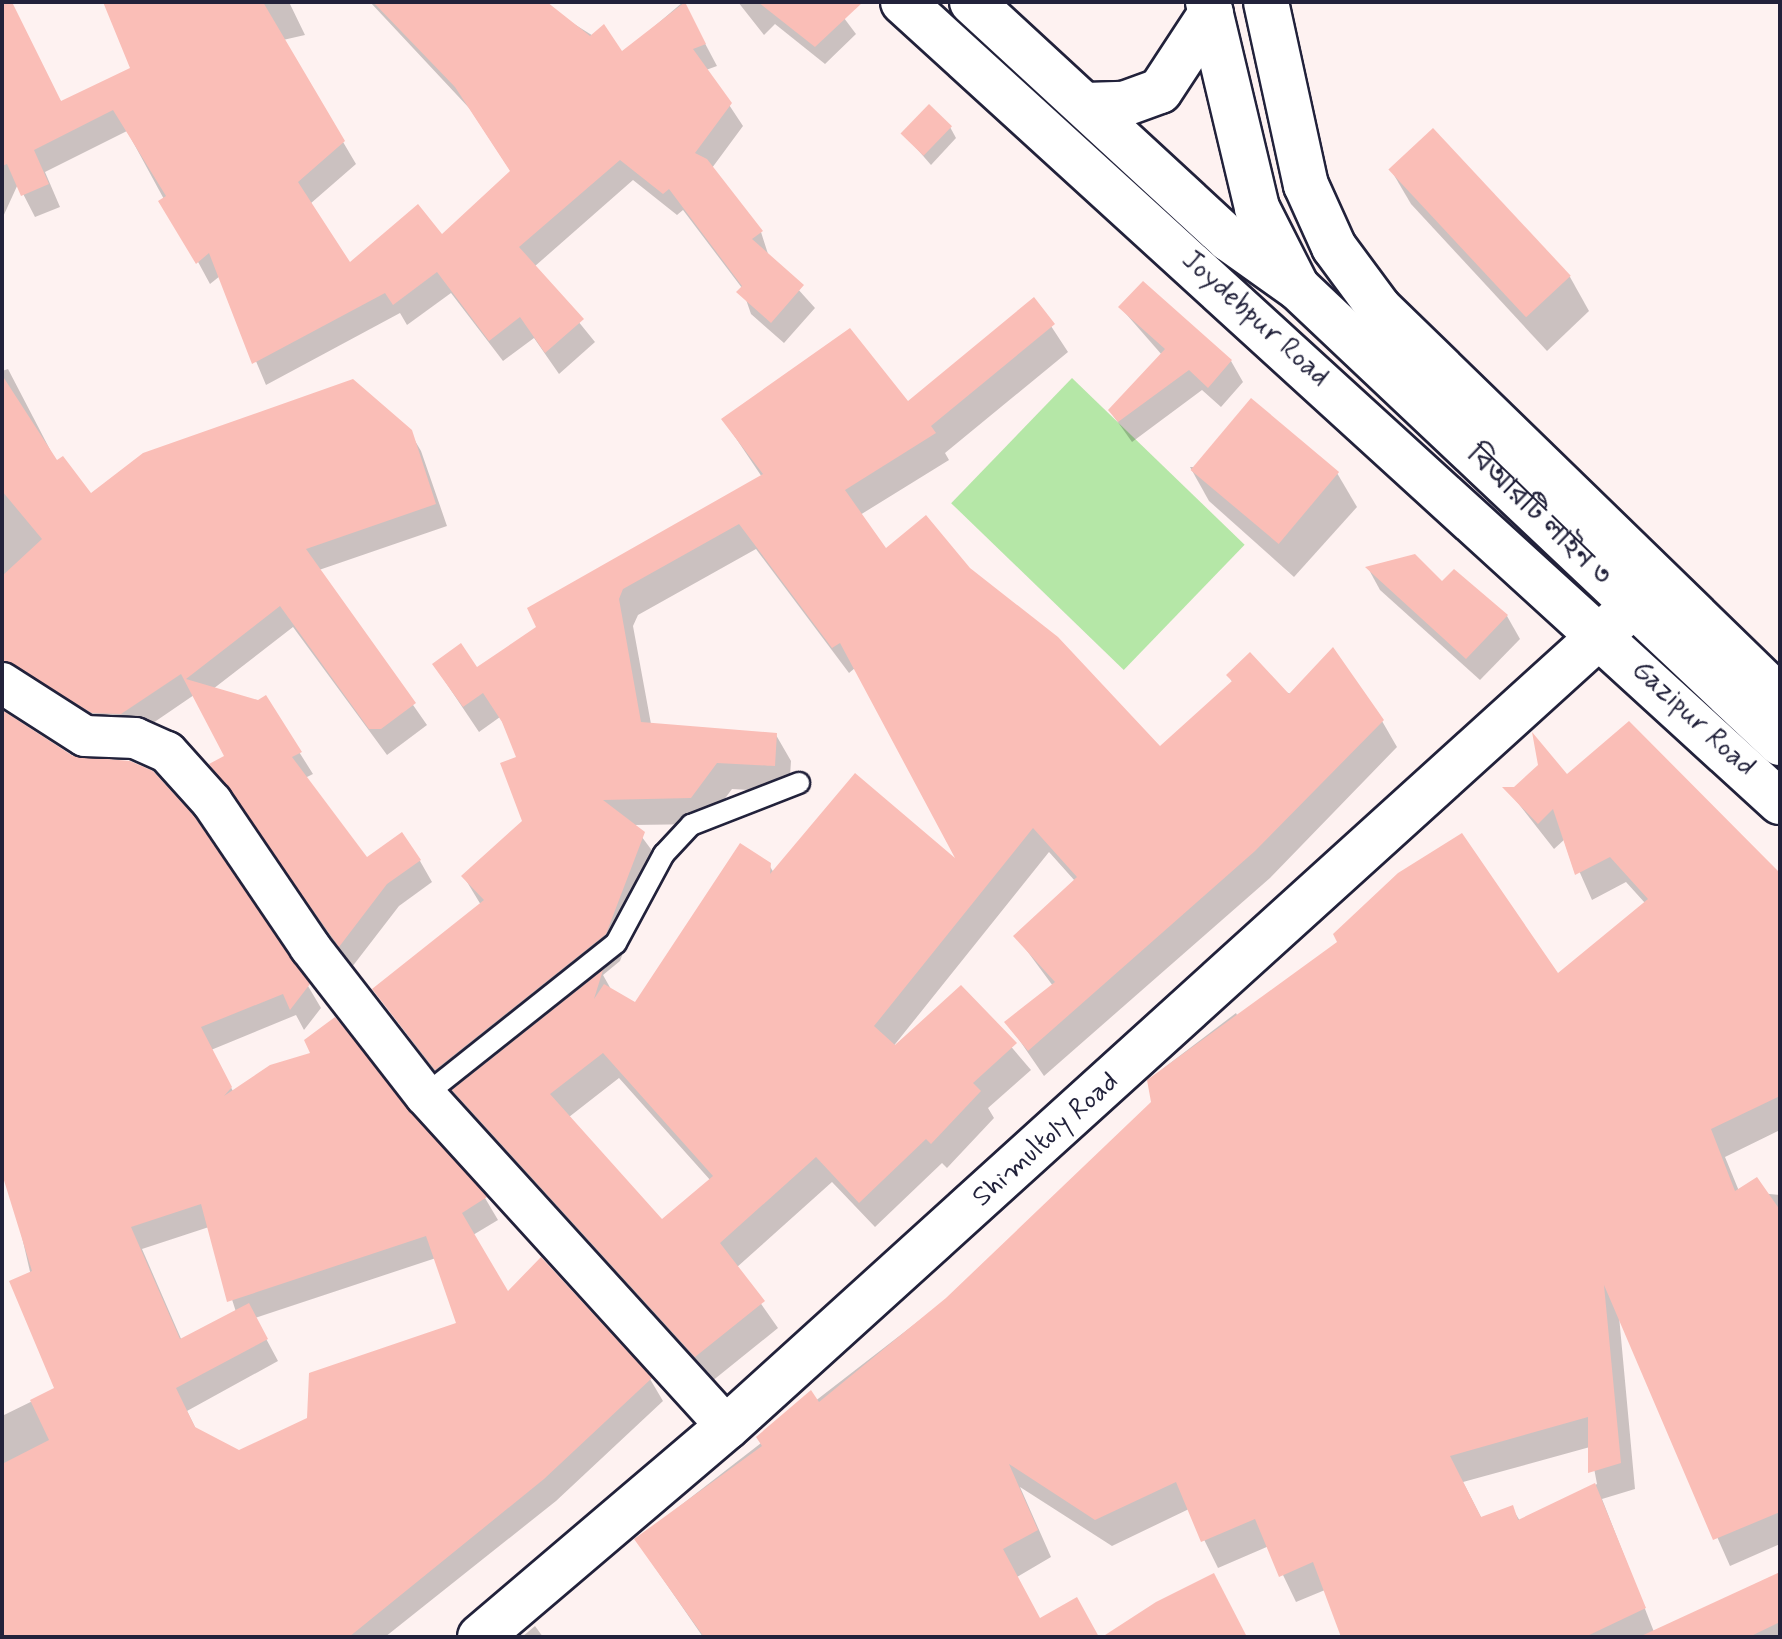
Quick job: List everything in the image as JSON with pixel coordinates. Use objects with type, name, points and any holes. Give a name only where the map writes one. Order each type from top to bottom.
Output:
[{"type":"main road","name":"Joydebpur Road","points":[[903,2],[1633,610]]},
{"type":"main road","name":"বিআরটি লাইন ৩","points":[[972,2],[1229,239],[1298,288],[1633,610],[1780,743]]},
{"type":"main road","points":[[1266,2],[1306,185],[1334,247],[1379,308],[1633,610],[1780,698]]},
{"type":"main road","points":[[1086,105],[1124,104],[1160,91],[1209,8]]},
{"type":"main road","name":"বিআরটি লাইন ৩","points":[[1209,8],[1257,208],[1298,288]]},
{"type":"main road","name":"Gazipur Road","points":[[1633,610],[1780,802]]},
{"type":"main road","name":"Shimultoly Road","points":[[480,1637],[727,1427],[1633,610]]},
{"type":"street","points":[[2,683],[85,736],[135,738],[167,752],[228,823],[310,947],[425,1095],[727,1427]]},
{"type":"lane","points":[[425,1095],[616,943],[664,854],[691,825],[799,783]]},
{"type":"green space","points":[[1072,378],[1245,545],[1124,670],[951,503]]},
{"type":"building","points":[[2,2],[12,2],[61,101],[130,68],[103,2],[263,2],[345,141],[298,182],[350,262],[418,204],[442,234],[510,171],[455,87],[373,2],[547,2],[590,36],[604,24],[622,51],[685,2],[706,44],[693,49],[732,103],[695,153],[707,159],[763,231],[752,239],[804,285],[771,323],[736,292],[742,286],[669,189],[663,194],[620,160],[519,247],[584,319],[545,353],[520,317],[489,341],[437,272],[393,305],[385,293],[252,364],[209,253],[196,264],[158,201],[166,196],[113,110],[34,150],[49,184],[21,196],[7,164],[2,166]]},
{"type":"building","points":[[758,2],[863,2],[815,47]]},
{"type":"building","points":[[929,104],[952,126],[924,156],[901,133]]},
{"type":"building","points":[[1433,128],[1571,276],[1526,317],[1388,170]]},
{"type":"building","points":[[1143,281],[1232,360],[1208,388],[1189,370],[1118,422],[1108,410],[1165,349],[1118,307]]},
{"type":"building","points":[[1034,297],[1055,324],[931,426],[936,433],[845,490],[886,548],[926,515],[970,568],[1058,637],[1160,746],[1232,681],[1226,675],[1250,652],[1289,694],[1333,647],[1384,720],[1255,851],[1028,1051],[1004,1022],[1055,982],[1013,936],[1077,877],[1033,828],[874,1026],[895,1045],[961,985],[1017,1043],[973,1083],[981,1091],[931,1144],[926,1139],[859,1203],[816,1157],[720,1243],[765,1301],[695,1357],[452,1090],[603,970],[594,999],[604,984],[635,1002],[740,843],[771,863],[770,874],[855,773],[955,858],[840,643],[832,648],[739,524],[623,589],[619,599],[641,722],[777,733],[775,766],[717,763],[691,798],[603,800],[645,832],[606,934],[435,1070],[372,989],[484,900],[461,876],[522,821],[500,763],[516,757],[502,722],[483,693],[463,707],[432,664],[461,643],[477,667],[536,627],[527,608],[763,474],[721,419],[850,328],[908,401]],"holes":[[[603,1053],[713,1176],[662,1219],[550,1094]]]},
{"type":"building","points":[[2,375],[57,460],[63,456],[91,493],[143,453],[353,379],[412,430],[436,504],[306,549],[416,703],[381,729],[369,729],[280,606],[186,679],[258,700],[266,695],[302,752],[292,757],[367,857],[402,832],[421,860],[387,884],[339,947],[209,764],[224,756],[181,674],[121,714],[92,713],[2,660],[2,576],[42,539],[2,491]]},
{"type":"building","points":[[1251,398],[1339,472],[1279,544],[1191,470]]},
{"type":"building","points":[[1415,554],[1442,581],[1454,569],[1508,615],[1466,659],[1365,567]]},
{"type":"building","points":[[2,710],[73,756],[130,761],[153,771],[194,816],[310,984],[290,1010],[283,994],[201,1027],[232,1087],[224,1096],[270,1065],[310,1053],[304,1040],[335,1017],[487,1197],[462,1213],[508,1291],[541,1257],[652,1378],[544,1479],[349,1637],[2,1637],[2,1464],[49,1440],[30,1400],[54,1388],[9,1281],[32,1271],[2,1174]],"holes":[[[201,1204],[227,1302],[426,1236],[456,1323],[309,1373],[307,1418],[239,1450],[195,1427],[176,1388],[268,1339],[249,1303],[180,1339],[131,1227]]]},
{"type":"building","points":[[1629,721],[1780,873],[1780,1096],[1711,1129],[1735,1191],[1757,1177],[1780,1210],[1780,1512],[1713,1540],[1604,1285],[1621,1463],[1588,1473],[1588,1417],[1450,1456],[1481,1517],[1513,1505],[1518,1520],[1595,1483],[1646,1608],[1585,1637],[1341,1637],[1313,1562],[1279,1577],[1255,1519],[1201,1542],[1176,1482],[1095,1520],[1009,1464],[1038,1530],[1003,1549],[1040,1618],[1077,1597],[1099,1637],[704,1637],[634,1539],[762,1446],[756,1437],[811,1390],[819,1402],[946,1298],[1151,1102],[1147,1080],[1337,942],[1333,934],[1398,873],[1462,833],[1558,973],[1648,899],[1610,857],[1575,875],[1553,809],[1538,824],[1502,787],[1514,787],[1538,765],[1532,732],[1567,774]]},
{"type":"building","points":[[1780,1572],[1780,1622],[1749,1637],[1639,1637]]},
{"type":"building","points":[[1214,1573],[1247,1637],[1102,1637],[1156,1602]]}]
